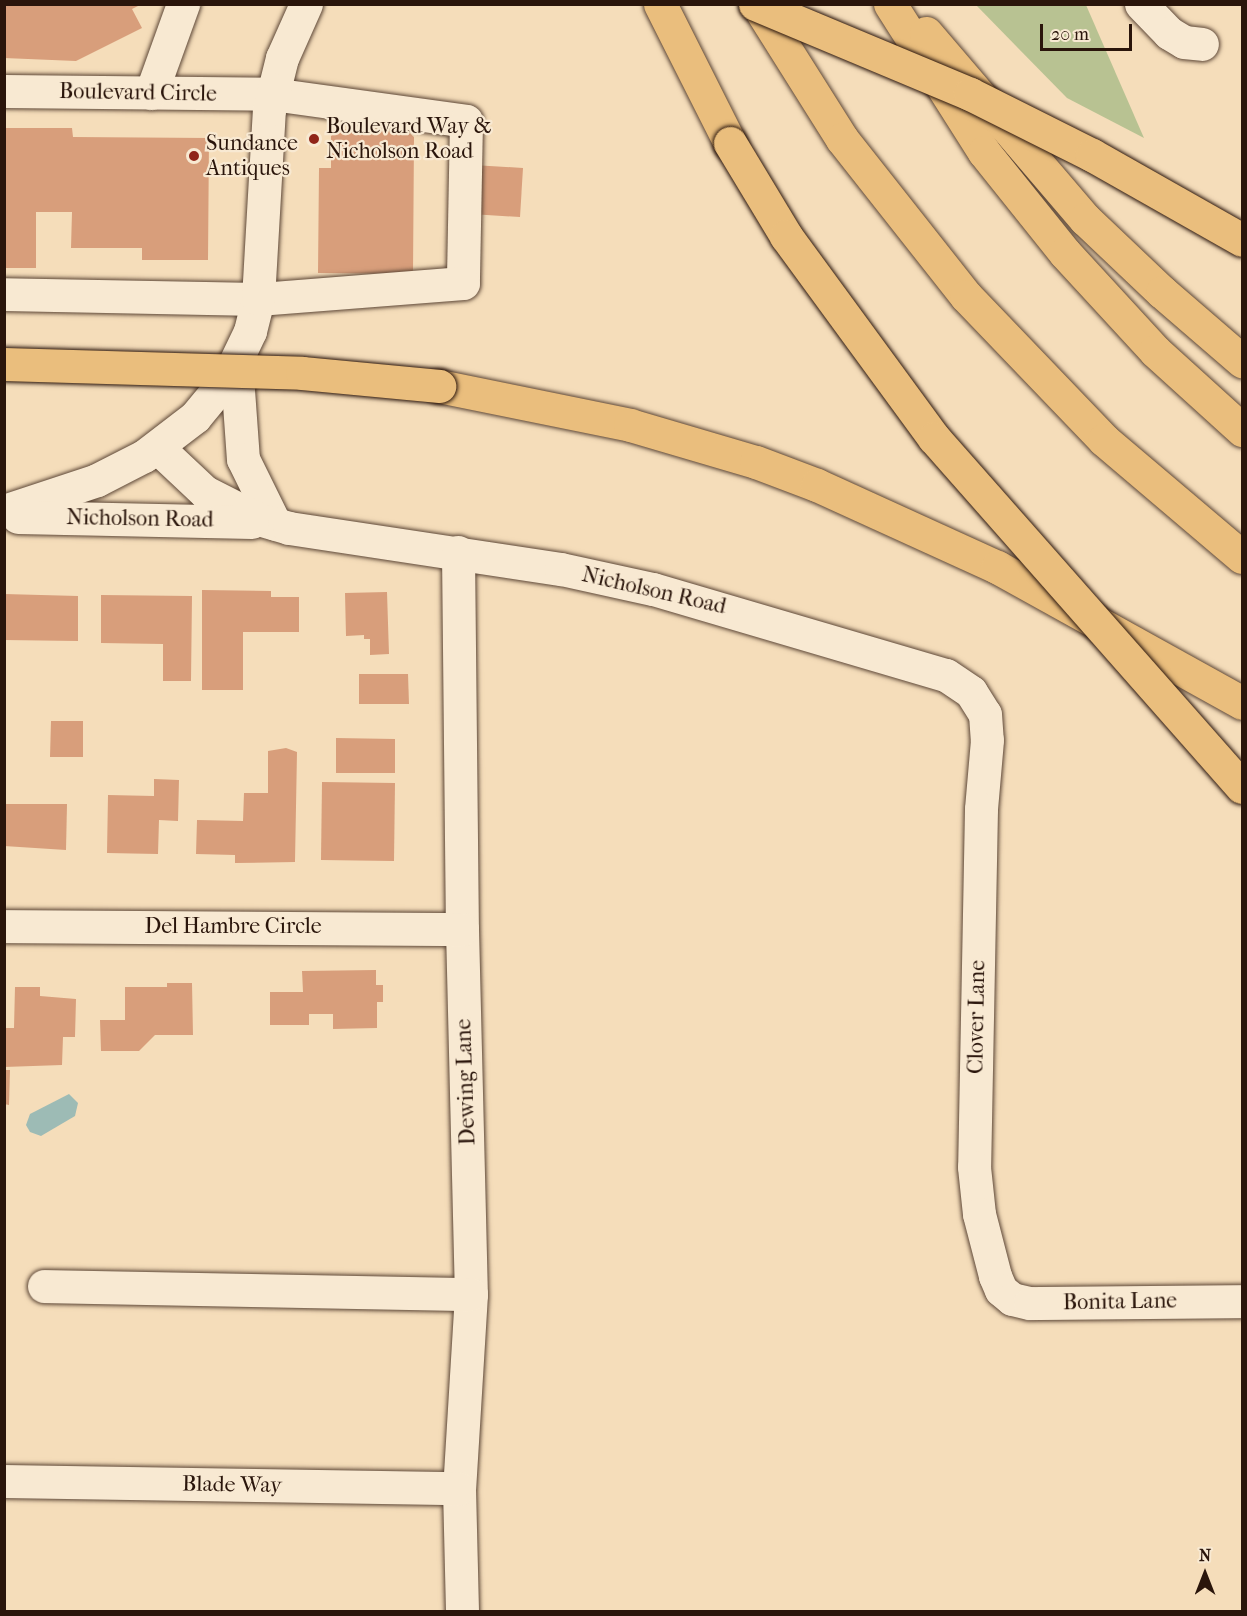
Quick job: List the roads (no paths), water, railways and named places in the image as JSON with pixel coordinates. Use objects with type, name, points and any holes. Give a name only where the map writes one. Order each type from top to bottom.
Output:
[{"type":"highway","points":[[660,4],[730,143],[786,237],[934,438],[1242,787]]},
{"type":"highway","points":[[756,4],[970,94],[1101,160],[1242,240]]},
{"type":"highway","points":[[756,4],[842,139],[966,296],[1104,440],[1242,557]]},
{"type":"highway","points":[[890,4],[984,152],[1065,253],[1155,351],[1242,430]]},
{"type":"highway","points":[[902,4],[1085,219],[1170,300],[1242,361]]},
{"type":"highway","points":[[4,364],[302,373],[439,386],[641,428],[756,462],[817,485],[997,567],[1242,703]]},
{"type":"street","points":[[151,93],[183,4]]},
{"type":"street","points":[[4,511],[97,480],[158,447],[195,417],[236,362],[258,299],[263,250],[265,148],[272,94],[282,58],[306,4]]},
{"type":"street","points":[[1142,4],[1169,33],[1184,42],[1202,44]]},
{"type":"street","name":"Boulevard Circle","points":[[4,91],[272,94],[466,121],[463,283],[258,299]]},
{"type":"street","points":[[4,294],[258,299]]},
{"type":"street","points":[[236,362],[243,459],[275,524]]},
{"type":"street","name":"Nicholson Road","points":[[158,447],[204,492],[241,512],[275,524]]},
{"type":"street","name":"Nicholson Road","points":[[4,517],[275,524],[458,552],[663,592],[946,675],[971,692],[985,714],[987,740]]},
{"type":"street","name":"Dewing Lane","points":[[458,552],[462,929],[471,1294],[459,1488],[462,1611]]},
{"type":"street","name":"Clover Lane","points":[[987,740],[981,809],[974,1167],[988,1261],[1001,1290]]},
{"type":"street","name":"Del Hambre Circle","points":[[4,926],[462,929]]},
{"type":"street","points":[[44,1286],[471,1294]]},
{"type":"street","name":"Bonita Lane","points":[[1001,1290],[1012,1299],[1030,1303],[1242,1301]]},
{"type":"street","name":"Blade Way","points":[[4,1481],[459,1488]]},
{"type":"water","points":[[69,1094],[78,1103],[75,1116],[41,1136],[30,1132],[26,1125],[30,1114]]},
{"type":"place","name":"Boulevard Way & Nicholson Road","points":[[314,139]]},
{"type":"place","name":"Sundance Antiques","points":[[194,156]]}]
